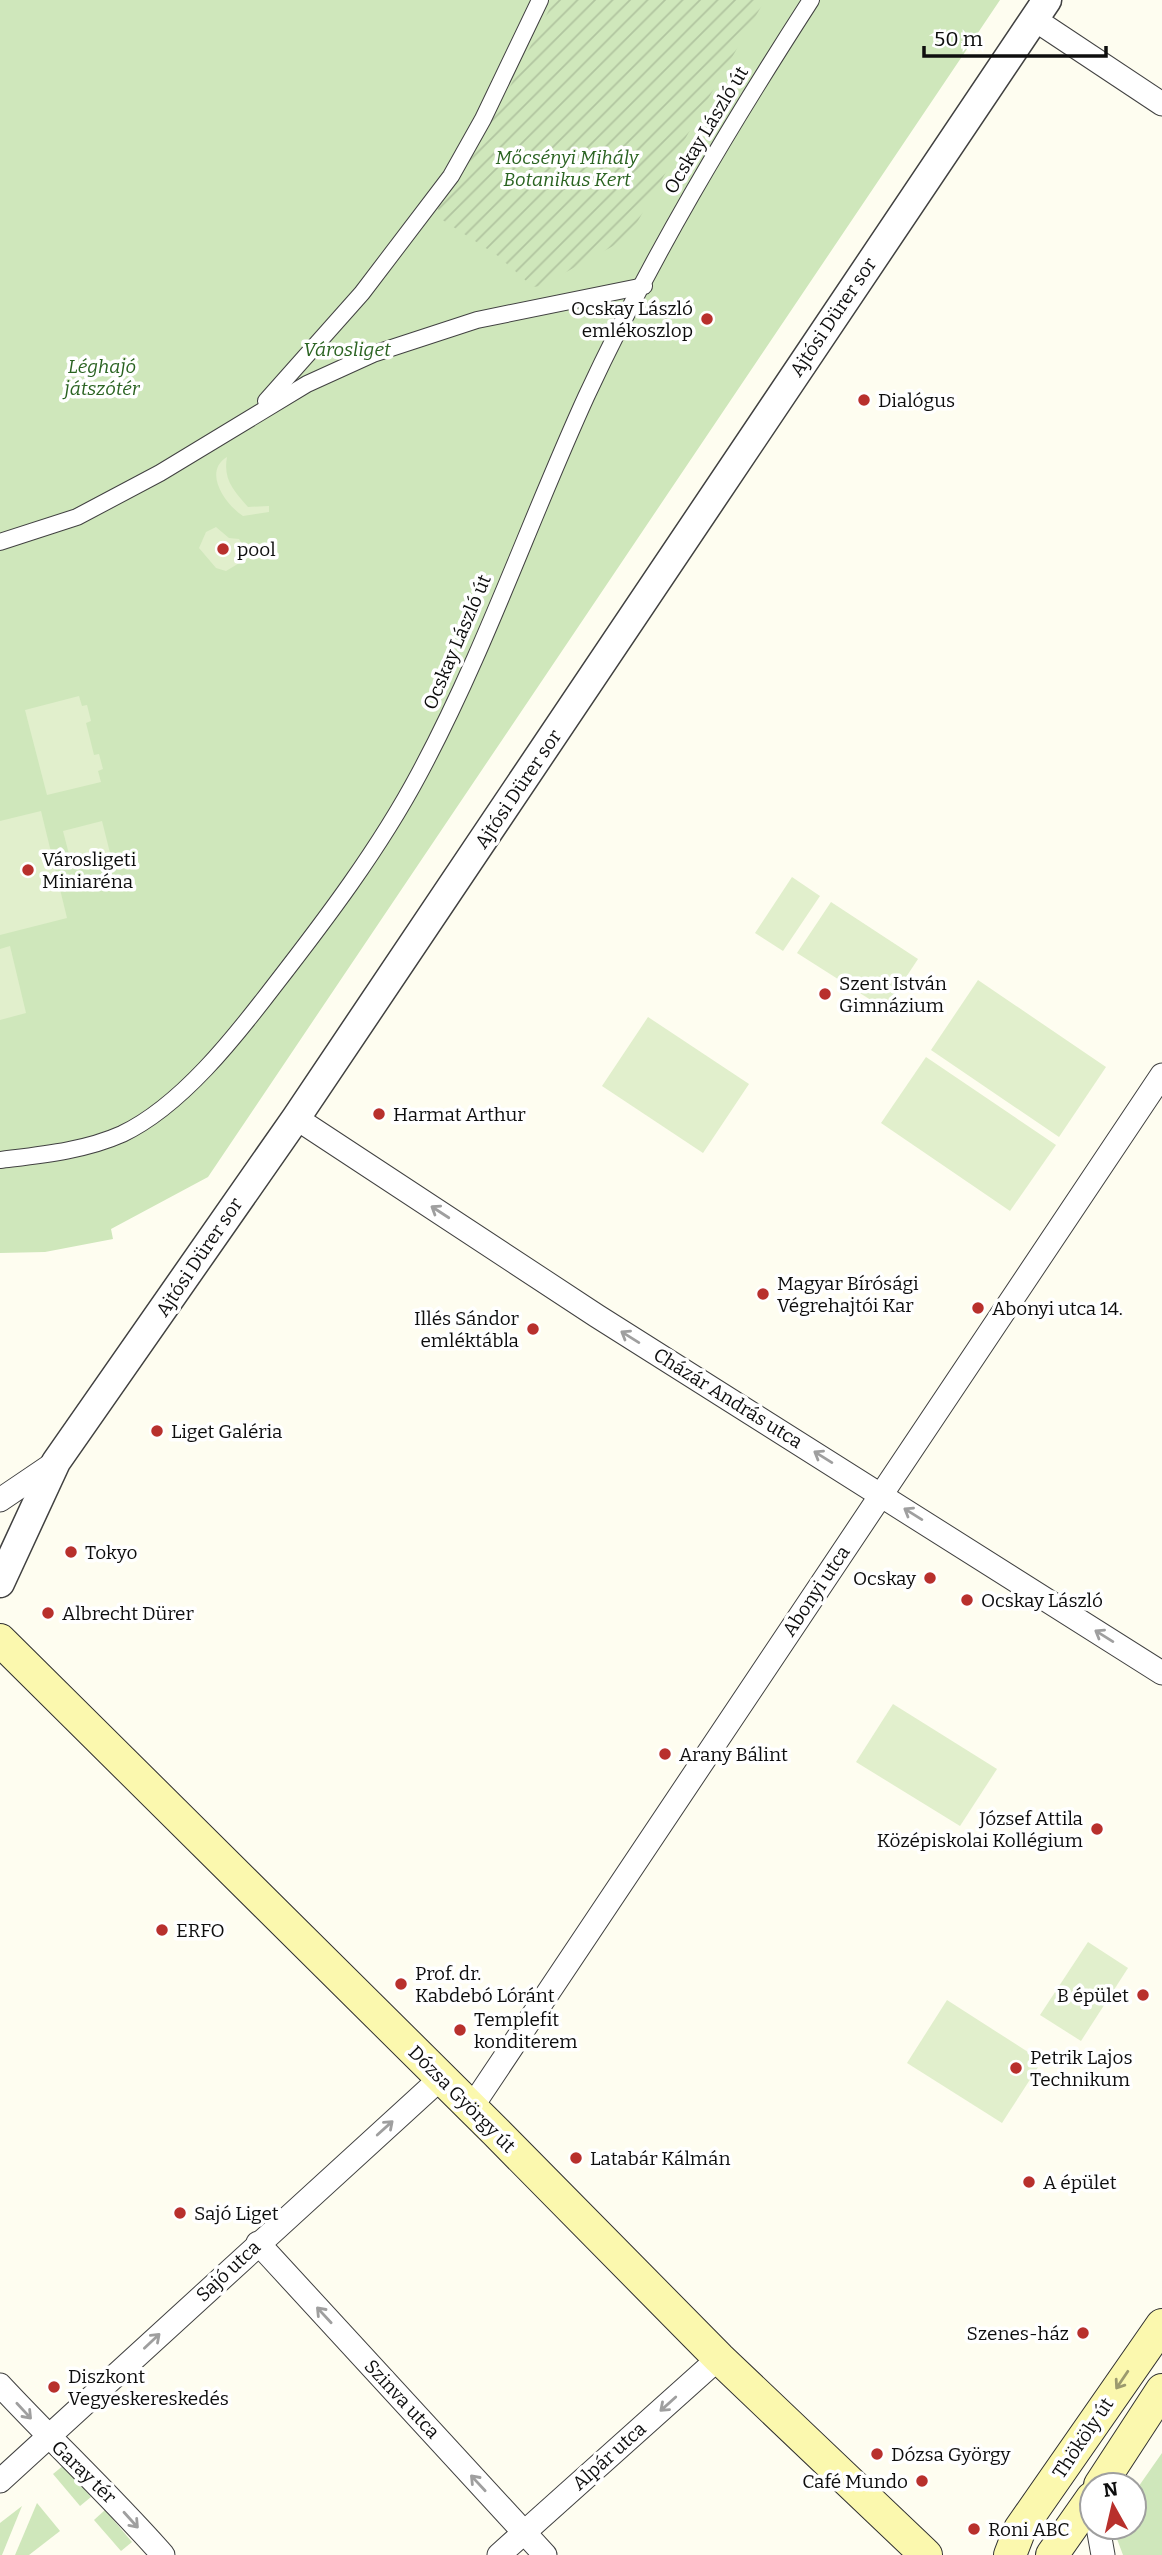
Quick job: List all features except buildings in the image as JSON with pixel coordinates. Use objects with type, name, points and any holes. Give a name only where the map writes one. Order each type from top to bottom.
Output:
[{"type":"main road","name":"Dózsa György út","points":[[0,1640],[719,2358],[926,2555]]},
{"type":"main road","name":"Thököly út","points":[[1010,2555],[1020,2529],[1162,2325]]},
{"type":"main road","name":"Thököly út","points":[[1109,2471],[1162,2390]]},
{"type":"main road","points":[[1052,2555],[1078,2518]]},
{"type":"street","points":[[249,418],[362,293],[451,176],[483,119],[540,0]]},
{"type":"street","name":"Ocskay László út","points":[[0,1160],[55,1153],[92,1143],[121,1135],[143,1121],[194,1081],[238,1033],[332,911],[417,779],[462,690],[587,395],[689,199],[811,0]]},
{"type":"street","points":[[1041,10],[1162,104]]},
{"type":"street","name":"Ajtósi Dürer sor","points":[[0,1583],[56,1462],[296,1118],[1041,10]]},
{"type":"street","points":[[0,542],[78,517],[160,474],[249,418],[340,368],[426,335],[477,320],[644,286]]},
{"type":"street","name":"Abonyi utca","points":[[471,2108],[1162,1075]]},
{"type":"street","name":"Cházár András utca","points":[[296,1118],[597,1316],[1162,1673]]},
{"type":"street","points":[[0,1500],[56,1462]]},
{"type":"street","name":"Sajó utca","points":[[48,2437],[441,2078]]},
{"type":"street","name":"Szinva utca","points":[[258,2244],[545,2555]]},
{"type":"street","name":"Alpár utca","points":[[499,2555],[719,2358]]},
{"type":"street","points":[[0,2385],[48,2437]]},
{"type":"street","name":"Garay tér","points":[[0,2480],[48,2437],[110,2495],[163,2555]]},
{"type":"green space","name":"Városliget","points":[[0,0],[1000,0],[208,1177],[111,1229],[113,1239],[45,1252],[0,1253]]},
{"type":"green space","name":"Mőcsényi Mihály Botanikus Kert","points":[[554,0],[765,0],[631,233],[624,240],[541,286],[533,287],[498,256],[441,219],[438,208],[504,98]]},
{"type":"green space","points":[[227,457],[226,472],[238,495],[248,507],[269,506],[269,512],[243,516],[230,504],[219,488],[217,479],[220,463]]},
{"type":"green space","name":"pool","points":[[216,527],[229,538],[239,539],[246,550],[241,562],[226,571],[216,568],[199,548],[206,532]]},
{"type":"green space","points":[[79,696],[82,706],[87,705],[91,721],[86,723],[94,755],[99,754],[103,769],[98,771],[101,782],[47,795],[25,710]]},
{"type":"green space","name":"Városligeti Miniaréna","points":[[41,811],[67,918],[0,935],[0,821]]},
{"type":"green space","points":[[102,821],[111,857],[72,866],[63,831]]},
{"type":"green space","points":[[792,877],[820,896],[783,951],[755,933]]},
{"type":"green space","points":[[831,902],[918,959],[885,1009],[797,953]]},
{"type":"green space","points":[[10,946],[26,1013],[0,1020],[0,949]]},
{"type":"green space","points":[[978,980],[1106,1067],[1059,1137],[931,1050]]},
{"type":"green space","points":[[648,1017],[749,1084],[703,1153],[602,1086]]},
{"type":"green space","points":[[926,1057],[1056,1145],[1010,1211],[881,1123]]},
{"type":"green space","points":[[893,1704],[997,1769],[960,1826],[856,1762]]},
{"type":"green space","points":[[1088,1942],[1128,1968],[1081,2041],[1040,2015]]},
{"type":"green space","points":[[947,2000],[1042,2061],[1002,2123],[907,2063]]},
{"type":"green space","points":[[1162,2453],[1162,2555],[1123,2555],[1118,2541],[1148,2541],[1148,2473]]},
{"type":"green space","points":[[64,2465],[91,2497],[80,2506],[53,2474]]},
{"type":"green space","points":[[37,2503],[60,2531],[29,2555],[15,2555]]},
{"type":"green space","points":[[22,2506],[2,2555],[0,2555],[0,2523]]},
{"type":"green space","points":[[105,2510],[132,2542],[121,2551],[94,2520]]},
{"type":"place","name":"Ocskay László emlékoszlop","points":[[707,319]]},
{"type":"place","name":"Dialógus","points":[[864,400]]},
{"type":"place","name":"pool","points":[[223,549]]},
{"type":"place","name":"Városligeti Miniaréna","points":[[28,870]]},
{"type":"place","name":"Szent István Gimnázium","points":[[825,994]]},
{"type":"place","name":"Harmat Arthur","points":[[379,1114]]},
{"type":"place","name":"Magyar Bírósági Végrehajtói Kar","points":[[763,1294]]},
{"type":"place","name":"Abonyi utca 14.","points":[[978,1308]]},
{"type":"place","name":"Illés Sándor emléktábla","points":[[533,1329]]},
{"type":"place","name":"Liget Galéria","points":[[157,1431]]},
{"type":"place","name":"Tokyo","points":[[71,1552]]},
{"type":"place","name":"Ocskay","points":[[930,1578]]},
{"type":"place","name":"Ocskay László","points":[[967,1600]]},
{"type":"place","name":"Albrecht Dürer","points":[[48,1613]]},
{"type":"place","name":"Arany Bálint","points":[[665,1754]]},
{"type":"place","name":"József Attila Középiskolai Kollégium","points":[[1097,1829]]},
{"type":"place","name":"ERFO","points":[[162,1930]]},
{"type":"place","name":"Prof. dr. Kabdebó Lóránt","points":[[401,1984]]},
{"type":"place","name":"B épület","points":[[1143,1995]]},
{"type":"place","name":"Templefit konditerem","points":[[460,2030]]},
{"type":"place","name":"Petrik Lajos Technikum","points":[[1016,2068]]},
{"type":"place","name":"Latabár Kálmán","points":[[576,2158]]},
{"type":"place","name":"A épület","points":[[1029,2182]]},
{"type":"place","name":"Sajó Liget","points":[[180,2213]]},
{"type":"place","name":"Szenes-ház","points":[[1083,2333]]},
{"type":"place","name":"Diszkont Vegyeskereskedés","points":[[54,2387]]},
{"type":"place","name":"Dózsa György","points":[[877,2454]]},
{"type":"place","name":"Café Mundo","points":[[922,2481]]},
{"type":"place","name":"Roni ABC","points":[[974,2529]]},
{"type":"park label","name":"Léghajó játszótér","points":[[102,377]]}]
